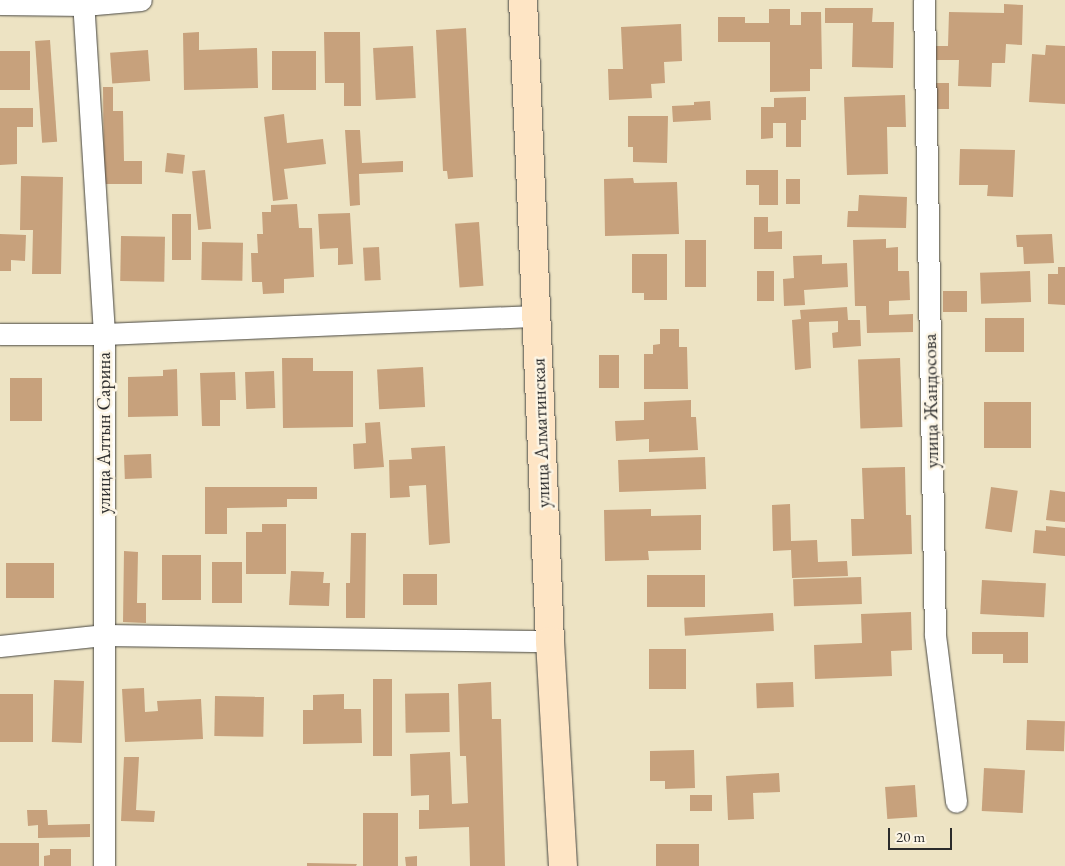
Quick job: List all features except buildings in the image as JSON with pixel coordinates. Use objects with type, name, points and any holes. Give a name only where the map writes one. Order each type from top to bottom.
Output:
[{"type":"street","points":[[0,4],[141,0]]},
{"type":"street","name":"улица Алматинская","points":[[523,0],[550,641],[564,866]]},
{"type":"street","name":"улица Жандосова","points":[[924,0],[935,635],[956,802]]},
{"type":"street","name":"улица Алтын Сарина","points":[[84,2],[104,334],[104,866]]},
{"type":"street","points":[[0,334],[104,334],[536,316]]},
{"type":"street","points":[[0,646],[105,635],[550,641]]}]
